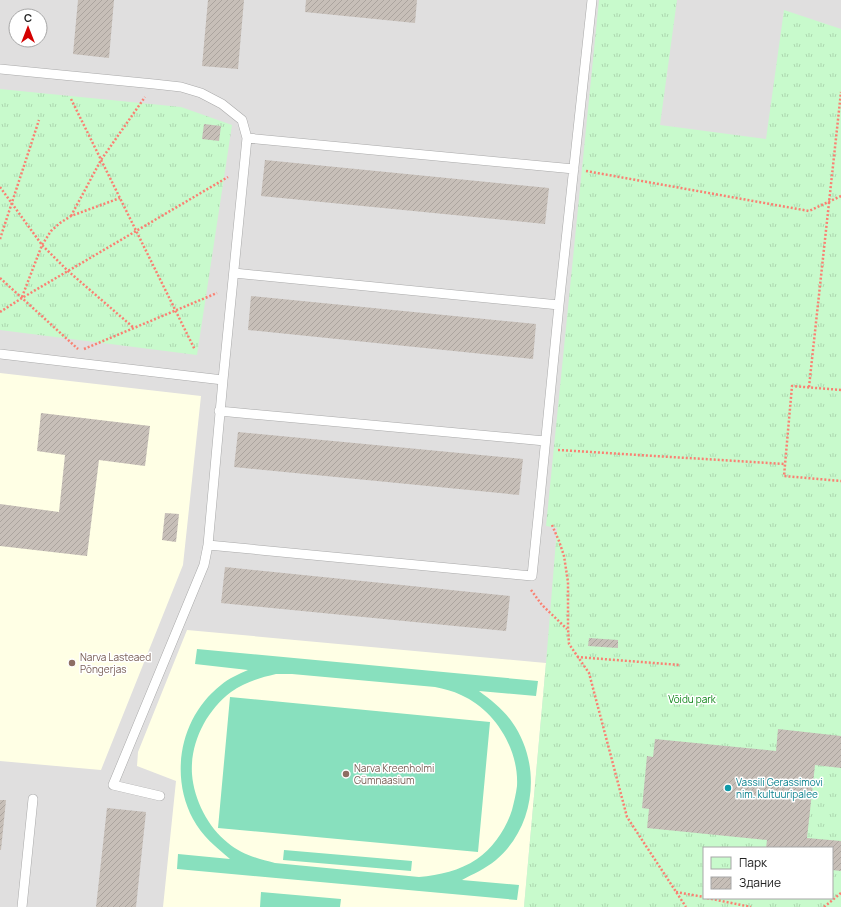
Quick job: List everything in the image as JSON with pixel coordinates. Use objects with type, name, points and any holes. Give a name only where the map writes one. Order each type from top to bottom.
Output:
[{"type":"lane","points":[[208,545],[532,576],[540,508],[559,305],[592,0]]},
{"type":"lane","points":[[0,69],[154,84],[201,93],[222,104],[242,120],[247,138],[233,287],[219,411],[208,545],[204,565],[113,785],[160,796]]},
{"type":"lane","points":[[247,138],[574,169]]},
{"type":"lane","points":[[234,273],[559,305]]},
{"type":"lane","points":[[0,354],[222,380]]},
{"type":"lane","points":[[219,411],[545,445]]},
{"type":"lane","points":[[22,907],[33,799]]},
{"type":"path","points":[[71,216],[101,160],[154,84]]},
{"type":"path","points":[[809,388],[841,92]]},
{"type":"path","points":[[71,99],[195,350]]},
{"type":"path","points":[[0,239],[39,120]]},
{"type":"path","points":[[0,312],[244,168]]},
{"type":"path","points":[[574,169],[809,211],[841,196]]},
{"type":"path","points":[[0,187],[42,245],[68,271],[134,328]]},
{"type":"path","points":[[22,298],[42,245],[51,231],[71,216],[120,198]]},
{"type":"path","points":[[0,278],[80,350],[233,287]]},
{"type":"path","points":[[841,390],[792,386],[784,476],[841,481]]},
{"type":"path","points":[[545,445],[785,464]]},
{"type":"path","points":[[540,508],[551,521],[564,556],[568,582],[569,644],[590,673],[627,817],[686,907]]},
{"type":"path","points":[[532,576],[531,590],[542,605],[568,629]]},
{"type":"path","points":[[577,657],[680,665]]},
{"type":"path","points":[[676,892],[703,898]]},
{"type":"path","points":[[824,907],[841,893]]},
{"type":"path","points":[[710,899],[751,907]]},
{"type":"shaded area","points":[[0,0],[841,0],[841,907],[0,907]]},
{"type":"shaded area","name":"Narva Lasteaed Põngerjas","points":[[0,373],[201,396],[183,565],[101,770],[0,761]]},
{"type":"shaded area","name":"Narva Kreenholmi Gümnaasium","points":[[187,630],[546,663],[524,907],[163,907],[176,781],[137,766],[138,752]]},
{"type":"green space","name":"Võidu park","points":[[599,0],[677,0],[660,125],[766,139],[784,10],[841,29],[841,907],[524,907],[557,528],[546,526]]},
{"type":"green space","points":[[0,89],[181,107],[232,125],[197,355],[0,330]]},
{"type":"green space","points":[[197,649],[538,681],[536,696],[479,691],[505,713],[522,739],[528,756],[531,775],[530,794],[527,812],[520,830],[509,846],[492,863],[462,880],[519,885],[517,900],[177,869],[178,854],[230,859],[205,836],[193,819],[186,802],[182,783],[181,765],[183,747],[188,729],[196,713],[207,698],[221,685],[231,678],[248,670],[195,664]],"holes":[[[276,674],[292,674],[435,687],[461,695],[484,710],[502,732],[509,745],[517,772],[516,795],[512,810],[503,831],[494,844],[483,855],[463,867],[442,874],[419,877],[275,863],[250,856],[228,843],[208,821],[199,803],[193,784],[192,762],[201,728],[214,708],[236,689],[264,677]]]},
{"type":"green space","points":[[230,697],[490,722],[478,852],[218,828]]},
{"type":"green space","points":[[284,850],[412,861],[411,871],[283,860]]},
{"type":"green space","points":[[261,892],[341,899],[340,907],[260,907]]},
{"type":"building","points":[[78,0],[114,0],[109,58],[73,54]]},
{"type":"building","points":[[208,0],[244,0],[238,69],[202,66]]},
{"type":"building","points":[[306,0],[417,0],[415,23],[305,12]]},
{"type":"building","points":[[204,124],[221,126],[219,141],[202,139]]},
{"type":"building","points":[[265,160],[549,188],[545,224],[261,196]]},
{"type":"building","points":[[251,296],[536,324],[533,359],[248,330]]},
{"type":"building","points":[[41,413],[150,426],[145,466],[99,460],[87,556],[0,546],[0,504],[59,512],[65,455],[37,451]]},
{"type":"building","points":[[238,432],[523,459],[519,495],[234,467]]},
{"type":"building","points":[[165,513],[179,514],[176,542],[162,540]]},
{"type":"building","points":[[225,567],[510,596],[506,631],[221,603]]},
{"type":"building","points":[[589,638],[618,640],[618,648],[588,646]]},
{"type":"building","name":"Vassili Gerassimovi nim. kultuuripalee","points":[[778,729],[841,736],[841,768],[815,765],[807,838],[841,841],[841,871],[833,870],[833,847],[766,847],[767,840],[647,828],[649,809],[642,808],[647,756],[653,757],[655,739],[776,751]]},
{"type":"building","points":[[0,800],[6,800],[1,850],[0,850]]},
{"type":"building","points":[[107,808],[146,812],[136,907],[96,907]]},
{"type":"place","name":"Narva Lasteaed Põngerjas","points":[[72,663]]},
{"type":"place","name":"Narva Kreenholmi Gümnaasium","points":[[346,774]]},
{"type":"place","name":"Vassili Gerassimovi nim. kultuuripalee","points":[[728,788]]}]
